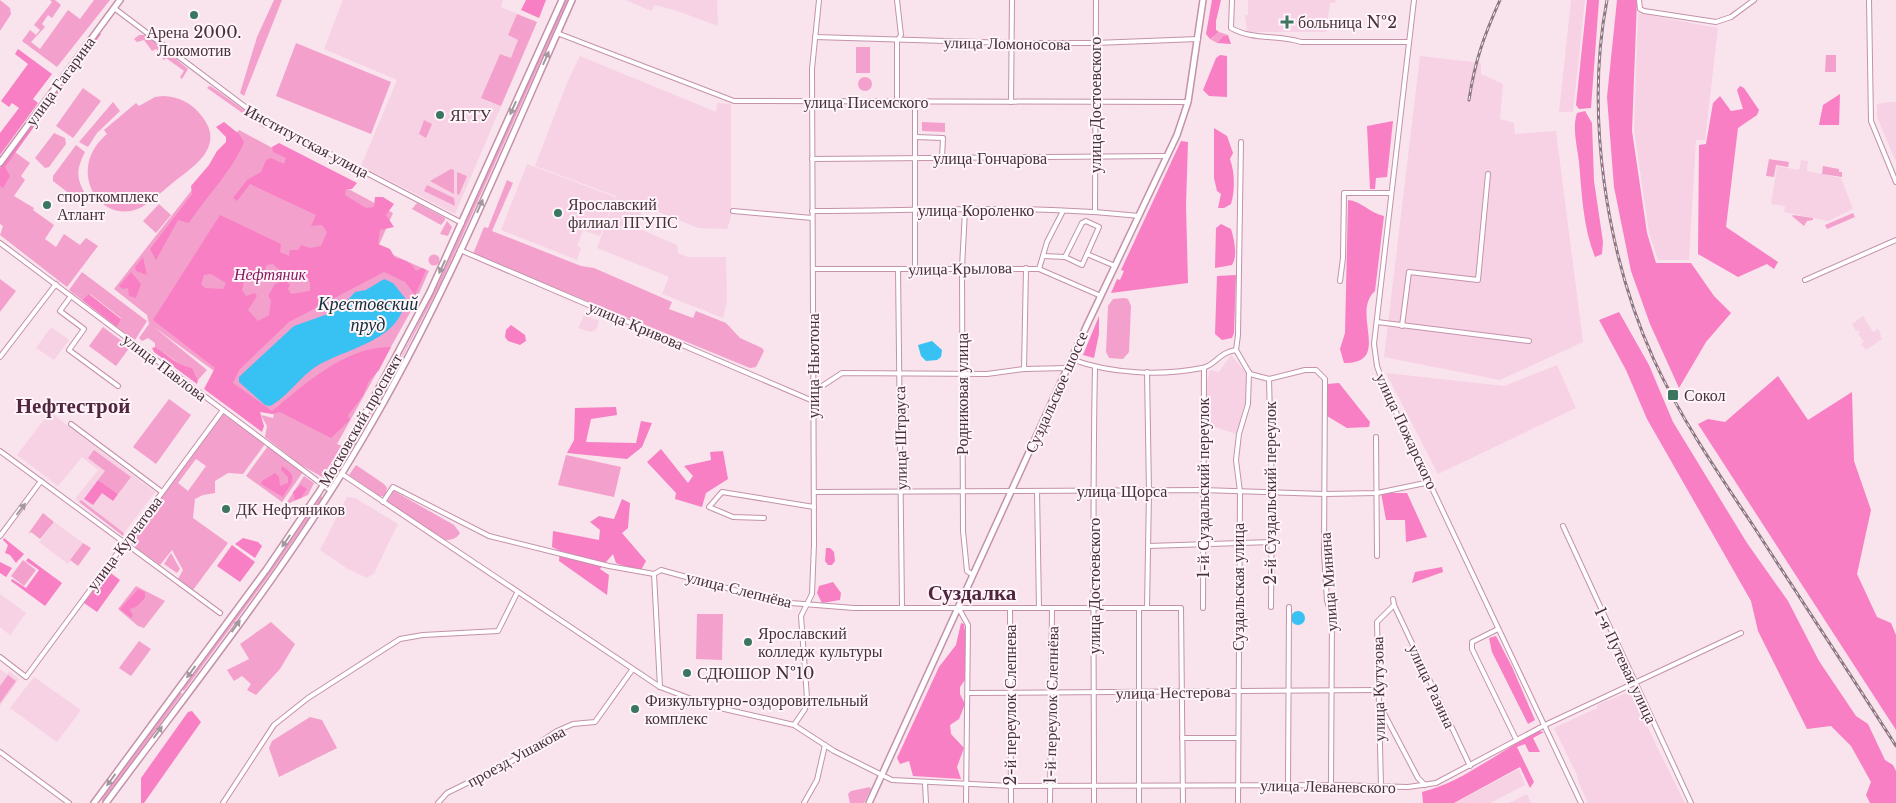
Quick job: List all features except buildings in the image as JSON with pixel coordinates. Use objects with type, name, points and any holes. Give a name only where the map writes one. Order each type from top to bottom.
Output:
[{"type":"main road","name":"улица Гагарина","points":[[0,163],[120,0]]},
{"type":"main road","name":"Московский проспект","points":[[97,802],[266,570],[324,486],[380,390],[430,292],[562,0]]},
{"type":"main road","name":"Московский проспект","points":[[106,803],[278,569],[342,474],[388,394],[460,250],[572,0]]},
{"type":"main road","name":"Суздальское шоссе","points":[[869,803],[1071,359],[1168,156],[1188,102],[1203,0]]},
{"type":"main road","points":[[380,390],[388,394]]},
{"type":"street","name":"улица Ньютона","points":[[794,725],[805,709],[807,698],[801,616],[812,594],[814,492],[812,69],[819,0]]},
{"type":"street","points":[[897,101],[897,41],[900,35],[898,0]]},
{"type":"street","points":[[1011,102],[1012,0]]},
{"type":"street","name":"улица Достоевского","points":[[1095,211],[1096,0]]},
{"type":"street","points":[[1232,0],[1231,28],[1244,35],[1258,38],[1285,37],[1301,42],[1409,42]]},
{"type":"street","name":"улица Пожарского","points":[[1414,0],[1374,344],[1377,366],[1498,629],[1581,803]]},
{"type":"street","points":[[1639,0],[1640,9],[1716,22],[1731,17],[1754,0]]},
{"type":"street","points":[[1869,0],[1871,121],[1896,182]]},
{"type":"street","name":"Институтская улица","points":[[114,8],[250,112],[462,223]]},
{"type":"street","name":"улица Писемского","points":[[557,33],[734,101],[1188,102]]},
{"type":"street","name":"улица Ломоносова","points":[[816,37],[897,41],[1011,43],[1095,43],[1198,39]]},
{"type":"street","points":[[915,102],[915,269]]},
{"type":"street","points":[[915,138],[943,138],[942,158]]},
{"type":"street","points":[[1241,142],[1238,335],[1236,350],[1249,372],[1269,379]]},
{"type":"street","name":"улица Гончарова","points":[[812,159],[1168,156]]},
{"type":"street","points":[[1402,326],[1409,272],[1478,280],[1488,174]]},
{"type":"street","points":[[1340,281],[1343,258],[1344,193],[1391,193]]},
{"type":"street","name":"улица Короленко","points":[[812,211],[915,209],[1095,211],[1138,216]]},
{"type":"street","name":"Родниковая улица","points":[[965,210],[962,268],[963,490],[967,571],[973,575]]},
{"type":"street","points":[[733,211],[812,218]]},
{"type":"street","points":[[1039,268],[1063,211]]},
{"type":"street","points":[[1065,257],[1082,223],[1086,221],[1089,212]]},
{"type":"street","points":[[1043,256],[1065,257],[1082,265],[1100,227],[1086,221]]},
{"type":"street","points":[[1805,280],[1896,240]]},
{"type":"street","name":"улица Павлова","points":[[0,243],[331,491]]},
{"type":"street","name":"улица Кривова","points":[[460,250],[813,401]]},
{"type":"street","points":[[1088,254],[1115,266]]},
{"type":"street","points":[[1024,369],[1026,268]]},
{"type":"street","name":"улица Крылова","points":[[813,269],[1039,268],[1101,296]]},
{"type":"street","name":"улица Штрауса","points":[[898,269],[902,607]]},
{"type":"street","points":[[0,357],[56,284]]},
{"type":"street","points":[[71,296],[60,311],[84,329],[69,350],[118,386]]},
{"type":"street","points":[[1377,322],[1529,341]]},
{"type":"street","points":[[1071,359],[1095,368],[1147,372],[1204,368],[1224,352],[1236,350]]},
{"type":"street","points":[[813,392],[842,373],[987,374],[1024,369],[1067,368]]},
{"type":"street","name":"улица Достоевского","points":[[1094,803],[1095,607],[1093,490],[1095,368]]},
{"type":"street","name":"1-й Суздальский переулок","points":[[1203,608],[1204,368]]},
{"type":"street","name":"улица Минина","points":[[1269,379],[1305,370],[1316,370],[1325,379],[1327,601],[1332,615],[1331,785]]},
{"type":"street","points":[[1146,608],[1149,492],[1147,372]]},
{"type":"street","name":"Суздальская улица","points":[[1238,803],[1238,543],[1240,492],[1236,460],[1239,434],[1248,404],[1249,372]]},
{"type":"street","name":"2-й Суздальский переулок","points":[[1269,379],[1272,493],[1271,607]]},
{"type":"street","name":"улица Курчатова","points":[[0,658],[26,677],[223,410]]},
{"type":"street","points":[[71,424],[162,492]]},
{"type":"street","points":[[1376,437],[1377,556]]},
{"type":"street","points":[[0,451],[220,613]]},
{"type":"street","points":[[342,474],[660,687],[707,706],[794,725]]},
{"type":"street","points":[[0,536],[41,481]]},
{"type":"street","name":"улица Щорса","points":[[814,492],[1093,490],[1149,492],[1202,490],[1325,494],[1377,492],[1430,482]]},
{"type":"street","name":"улица Слепнёва","points":[[383,502],[393,487],[489,536],[610,566],[654,574],[661,570],[778,602],[854,608],[1181,608],[1181,692]]},
{"type":"street","name":"1-й переулок Слепнёва","points":[[1037,491],[1039,608]]},
{"type":"street","points":[[764,518],[733,517],[708,506],[722,492],[814,508]]},
{"type":"street","name":"1-я Путевая улица","points":[[1562,526],[1691,803]]},
{"type":"street","points":[[1148,546],[1272,542]]},
{"type":"street","points":[[654,574],[660,687]]},
{"type":"street","points":[[223,803],[274,725],[308,698],[400,639],[423,635],[498,631],[517,593]]},
{"type":"street","points":[[1393,600],[1394,605]]},
{"type":"street","name":"улица Кутузова","points":[[1381,786],[1377,622],[1394,605]]},
{"type":"street","name":"улица Разина","points":[[1394,605],[1470,766]]},
{"type":"street","points":[[958,607],[968,625],[966,803]]},
{"type":"street","name":"2-й Суздальский переулок","points":[[1288,785],[1289,607]]},
{"type":"street","name":"2-й переулок Слепнева","points":[[1010,608],[1011,803]]},
{"type":"street","name":"1-й переулок Слепнёва","points":[[1050,803],[1052,608]]},
{"type":"street","points":[[1139,608],[1139,803]]},
{"type":"street","points":[[1498,629],[1472,642],[1472,649],[1516,739]]},
{"type":"street","name":"улица Леваневского","points":[[794,725],[824,745],[892,780],[1011,786],[1425,785],[1436,783],[1516,739],[1741,633]]},
{"type":"street","name":"проезд Ушакова","points":[[438,803],[447,793],[512,761],[557,731],[573,724],[594,722],[632,670]]},
{"type":"street","name":"улица Нестерова","points":[[968,692],[1094,693],[1378,690]]},
{"type":"street","points":[[1181,692],[1183,803]]},
{"type":"street","points":[[1378,702],[1418,778],[1425,785]]},
{"type":"street","points":[[1182,738],[1238,738]]},
{"type":"street","points":[[804,803],[817,780],[824,745]]},
{"type":"street","points":[[0,752],[69,803]]},
{"type":"street","points":[[925,783],[926,803]]},
{"type":"shaded area","name":"ЯГТУ","points":[[343,0],[503,0],[501,7],[537,22],[455,214],[361,166],[397,80],[324,49]]},
{"type":"shaded area","points":[[526,0],[546,0],[539,18],[521,10]]},
{"type":"shaded area","points":[[626,0],[717,0],[718,26],[655,5],[651,11]]},
{"type":"shaded area","points":[[1212,0],[1221,0],[1216,21],[1216,30],[1219,32],[1210,39],[1206,34]]},
{"type":"shaded area","name":"больница №2","points":[[1248,0],[1336,0],[1335,3],[1330,3],[1326,32],[1247,32],[1245,15],[1248,15]]},
{"type":"shaded area","points":[[1571,0],[1585,0],[1573,112],[1559,112]]},
{"type":"shaded area","points":[[1587,0],[1599,0],[1591,108],[1579,109],[1576,105]]},
{"type":"shaded area","points":[[1617,0],[1637,0],[1632,131],[1647,233],[1656,263],[1691,263],[1714,296],[1731,313],[1706,342],[1679,388],[1650,324],[1631,271],[1614,187],[1607,97]]},
{"type":"shaded area","points":[[1638,13],[1718,28],[1705,140],[1696,140],[1689,260],[1658,260],[1649,233],[1634,129]]},
{"type":"shaded area","points":[[98,32],[101,34],[5,167],[10,176],[3,188],[0,186],[0,168]]},
{"type":"shaded area","points":[[1228,35],[1231,44],[1217,43],[1223,36]]},
{"type":"shaded area","points":[[18,49],[52,74],[33,99],[38,103],[0,155],[0,133],[19,108],[12,103],[9,107],[1,101],[28,64],[15,54]]},
{"type":"shaded area","points":[[1220,55],[1227,56],[1227,97],[1209,96],[1203,90],[1216,58]]},
{"type":"shaded area","points":[[580,56],[716,112],[717,103],[731,104],[731,217],[727,229],[698,228],[644,206],[635,227],[677,245],[678,253],[688,257],[726,257],[727,302],[723,318],[662,294],[669,277],[597,248],[616,196],[535,166],[567,83]]},
{"type":"shaded area","points":[[1420,56],[1481,63],[1481,74],[1503,84],[1500,119],[1514,123],[1515,134],[1556,131],[1583,342],[1500,380],[1384,357]]},
{"type":"shaded area","points":[[1740,86],[1744,88],[1759,110],[1757,115],[1738,128],[1726,227],[1778,262],[1774,269],[1767,264],[1738,277],[1698,254],[1699,145],[1706,144],[1713,103],[1720,96],[1731,111],[1743,109],[1737,90]]},
{"type":"shaded area","points":[[1840,94],[1839,125],[1819,125],[1823,105]]},
{"type":"shaded area","points":[[1896,102],[1896,162],[1877,117],[1877,104]]},
{"type":"shaded area","points":[[1585,111],[1592,123],[1594,181],[1603,242],[1602,254],[1595,257],[1585,222],[1575,131],[1577,113]]},
{"type":"shaded area","points":[[1393,121],[1387,177],[1376,178],[1375,189],[1370,189],[1367,126]]},
{"type":"shaded area","points":[[224,122],[239,134],[244,142],[233,163],[189,223],[178,220],[156,260],[150,249],[192,194],[191,186],[226,142],[226,137],[216,127]]},
{"type":"shaded area","points":[[1214,128],[1227,136],[1233,153],[1230,159],[1234,176],[1233,193],[1231,204],[1224,208],[1218,208],[1221,194],[1217,191],[1214,178]]},
{"type":"shaded area","points":[[1181,141],[1188,142],[1186,205],[1188,283],[1111,293],[1117,279],[1120,280],[1124,271],[1121,270]]},
{"type":"shaded area","points":[[279,143],[357,183],[352,189],[346,189],[345,195],[366,208],[374,207],[375,197],[383,197],[394,204],[386,215],[394,227],[380,230],[378,244],[390,249],[395,258],[407,261],[416,271],[422,268],[426,270],[415,295],[405,282],[384,272],[289,322],[239,370],[233,383],[272,411],[327,368],[358,353],[374,348],[391,347],[379,370],[369,381],[363,396],[348,415],[350,420],[331,438],[280,412],[272,414],[260,412],[264,426],[262,432],[204,389],[215,368],[153,320],[220,215],[281,244],[280,252],[289,256],[290,250],[298,250],[301,245],[310,248],[321,246],[327,232],[322,225],[311,226],[316,215],[250,184],[237,201],[233,198],[247,180],[261,172],[266,160],[271,158],[284,164],[286,158],[273,152],[272,147]],"holes":[[[273,264],[280,271],[280,279],[302,272],[309,280],[310,291],[291,294],[288,289],[290,285],[286,280],[275,284],[268,296],[271,300],[269,315],[258,321],[248,310],[257,296],[255,293],[246,296],[242,290],[244,282],[251,280],[253,275],[263,274],[267,265]],[[211,274],[226,283],[223,289],[205,288],[201,284],[204,275]]]},
{"type":"shaded area","points":[[1801,160],[1808,161],[1807,171],[1841,178],[1853,209],[1828,221],[1784,212],[1785,206],[1771,204],[1777,166],[1799,170]]},
{"type":"shaded area","name":"Ярославский филиал ПГУПС","points":[[527,164],[615,197],[600,236],[583,230],[577,246],[581,248],[577,260],[501,230]]},
{"type":"shaded area","points":[[1348,200],[1357,202],[1384,216],[1375,291],[1368,300],[1366,312],[1369,346],[1366,355],[1358,361],[1344,363],[1340,349],[1345,333]]},
{"type":"shaded area","points":[[1221,224],[1231,229],[1235,257],[1232,265],[1215,268],[1216,228]]},
{"type":"shaded area","points":[[143,257],[147,275],[136,271],[135,267]]},
{"type":"shaded area","points":[[131,272],[141,284],[136,298],[129,296],[128,288],[123,289],[119,286]]},
{"type":"shaded area","points":[[1236,275],[1234,333],[1232,338],[1222,340],[1215,334],[1217,276]]},
{"type":"shaded area","points":[[89,294],[121,319],[117,327],[82,300]]},
{"type":"shaded area","points":[[1619,312],[1649,365],[1673,422],[1747,543],[1788,601],[1819,661],[1856,716],[1868,724],[1885,760],[1893,765],[1896,771],[1896,803],[1870,803],[1866,795],[1871,782],[1851,746],[1831,726],[1807,729],[1758,631],[1751,601],[1647,419],[1626,370],[1599,320]]},
{"type":"shaded area","points":[[584,315],[599,321],[596,330],[590,332],[578,328]]},
{"type":"shaded area","points":[[1099,316],[1099,334],[1094,358],[1083,355]]},
{"type":"shaded area","points":[[1863,316],[1873,332],[1878,329],[1882,339],[1866,350],[1861,344],[1864,342],[1858,334],[1859,330],[1856,331],[1852,324]]},
{"type":"shaded area","points":[[511,325],[525,335],[526,341],[520,345],[508,341],[505,337],[506,330]]},
{"type":"shaded area","points":[[51,327],[69,340],[54,360],[36,348]]},
{"type":"shaded area","points":[[155,347],[177,362],[192,368],[198,380],[197,384],[154,352],[152,348]]},
{"type":"shaded area","points":[[1231,355],[1247,374],[1246,398],[1236,434],[1206,424],[1206,386],[1210,370],[1219,372]]},
{"type":"shaded area","points":[[1557,365],[1576,408],[1438,474],[1386,373],[1504,386]]},
{"type":"shaded area","points":[[1778,376],[1808,420],[1852,392],[1854,461],[1871,510],[1857,574],[1877,617],[1891,623],[1896,635],[1896,730],[1698,424],[1708,419],[1725,422]]},
{"type":"shaded area","points":[[1339,383],[1370,422],[1369,427],[1347,428],[1327,416],[1327,384]]},
{"type":"shaded area","points":[[616,407],[617,415],[591,419],[586,442],[636,443],[641,421],[652,423],[642,447],[627,459],[567,453],[574,440],[575,408]]},
{"type":"shaded area","points":[[50,412],[155,492],[124,533],[81,501],[79,502],[75,499],[98,470],[82,457],[58,486],[17,455]]},
{"type":"shaded area","points":[[661,449],[688,483],[693,476],[684,466],[711,460],[710,452],[723,451],[728,479],[706,493],[702,507],[675,499],[676,493],[647,462]]},
{"type":"shaded area","points":[[282,466],[293,477],[283,497],[261,484],[262,481],[275,473],[279,477],[280,486],[288,483],[288,477],[281,470]]},
{"type":"shaded area","points":[[98,480],[118,494],[113,501],[102,493],[93,505],[84,499]]},
{"type":"shaded area","points":[[301,485],[307,489],[301,498],[295,500],[293,492]]},
{"type":"shaded area","points":[[1381,493],[1407,493],[1427,537],[1406,542],[1405,520],[1386,520]]},
{"type":"shaded area","points":[[347,497],[355,498],[398,524],[374,573],[367,578],[348,569],[320,550]]},
{"type":"shaded area","points":[[622,499],[630,503],[628,528],[622,533],[646,561],[640,572],[616,563],[613,554],[600,569],[609,575],[607,595],[559,561],[560,551],[552,547],[553,531],[599,540],[600,530],[590,522],[599,516],[614,519]]},
{"type":"shaded area","points":[[54,522],[83,543],[68,564],[39,542]]},
{"type":"shaded area","points":[[4,538],[24,554],[16,563],[10,555],[5,553],[8,545],[3,540]]},
{"type":"shaded area","points":[[243,538],[258,542],[262,546],[255,558],[235,544]]},
{"type":"shaded area","points":[[232,545],[255,562],[240,582],[217,566]]},
{"type":"shaded area","points":[[826,548],[830,548],[834,552],[835,561],[832,565],[828,565],[825,561]]},
{"type":"shaded area","points":[[28,558],[62,583],[45,606],[11,581],[12,579],[26,588],[39,570],[26,561]]},
{"type":"shaded area","points":[[0,562],[12,568],[6,577],[0,573]]},
{"type":"shaded area","points":[[1442,567],[1443,572],[1412,583],[1415,572]]},
{"type":"shaded area","points":[[108,571],[120,580],[97,612],[84,603]]},
{"type":"shaded area","points":[[833,582],[841,593],[840,600],[822,603],[817,593],[819,586]]},
{"type":"shaded area","points":[[138,589],[145,592],[145,598],[136,607],[129,609],[133,615],[131,618],[120,609]]},
{"type":"shaded area","points":[[0,594],[26,613],[10,635],[0,627]]},
{"type":"shaded area","points":[[961,623],[964,624],[967,646],[967,677],[960,687],[960,694],[965,704],[959,719],[950,725],[951,734],[964,748],[957,767],[961,779],[913,776],[909,761],[900,764],[897,758],[939,667],[956,645]]},
{"type":"shaded area","points":[[1496,636],[1535,720],[1528,724],[1492,652],[1489,638]]},
{"type":"shaded area","points":[[0,669],[7,674],[9,671],[19,679],[0,706]]},
{"type":"shaded area","points":[[34,677],[81,710],[57,742],[10,708]]},
{"type":"shaded area","points":[[1631,691],[1685,803],[1588,803],[1577,775],[1554,728],[1597,708],[1597,705]]},
{"type":"shaded area","points":[[192,711],[201,722],[144,803],[141,803],[141,778],[188,712]]},
{"type":"shaded area","points":[[1539,731],[1544,732],[1533,738],[1540,752],[1529,752],[1525,744],[1517,747],[1534,782],[1530,788],[1520,767],[1454,803],[1423,803],[1422,792],[1453,781]]},
{"type":"shaded area","points":[[1519,769],[1525,785],[1490,803],[1455,803]]},
{"type":"shaded area","points":[[1527,794],[1531,803],[1509,803]]},
{"type":"green space","points":[[0,0],[10,8],[11,14],[0,31]]},
{"type":"green space","points":[[50,0],[55,0],[61,5],[52,18],[48,15],[42,24],[45,27],[31,42],[40,49],[68,10],[80,19],[94,0],[110,0],[57,67],[22,41],[30,30],[36,35],[40,30],[34,25],[52,2]]},
{"type":"green space","points":[[274,0],[282,0],[244,96],[240,93],[257,37]]},
{"type":"green space","points":[[565,0],[568,0],[441,283],[386,388],[439,282]]},
{"type":"green space","points":[[517,14],[537,22],[501,106],[481,98],[500,54],[511,58],[518,40],[508,35]]},
{"type":"green space","points":[[1219,32],[1228,35],[1223,36],[1217,43],[1210,39]]},
{"type":"green space","points":[[139,35],[145,35],[162,48],[163,51],[160,57],[158,55],[160,52],[156,49],[152,51],[144,40],[137,42],[134,39]]},
{"type":"green space","points":[[296,43],[391,82],[371,134],[276,96]]},
{"type":"green space","points":[[856,47],[870,47],[870,73],[856,73]]},
{"type":"green space","points":[[170,54],[188,69],[182,79],[180,77],[184,71],[166,58],[164,60],[162,58],[164,55]]},
{"type":"green space","points":[[1826,55],[1836,55],[1836,72],[1825,72]]},
{"type":"green space","points":[[865,77],[870,79],[872,84],[870,89],[865,91],[860,89],[858,84],[860,79]]},
{"type":"green space","points":[[209,86],[266,126],[264,128],[207,88]]},
{"type":"green space","points":[[83,88],[101,101],[73,138],[56,126]]},
{"type":"green space","points":[[163,96],[184,101],[200,114],[207,125],[210,144],[200,160],[192,168],[142,207],[127,211],[113,210],[102,203],[93,192],[88,178],[89,164],[94,148],[107,134],[104,130],[136,103],[139,106],[155,97]]},
{"type":"green space","points":[[113,102],[120,111],[97,133],[88,147],[79,142]]},
{"type":"green space","points":[[424,120],[432,124],[426,138],[419,134]]},
{"type":"green space","points":[[922,122],[945,123],[945,132],[922,131]]},
{"type":"green space","name":"Нефтяник","points":[[239,130],[393,213],[379,245],[391,254],[429,271],[412,309],[337,444],[342,446],[322,477],[301,465],[265,437],[267,426],[261,415],[273,418],[274,415],[154,327],[207,370],[198,380],[195,374],[155,347],[155,343],[148,338],[142,341],[139,338],[149,324],[147,315],[114,289]]},
{"type":"green space","points":[[54,133],[65,138],[66,144],[49,167],[45,168],[35,158]]},
{"type":"green space","points":[[76,145],[85,152],[78,174],[80,184],[86,195],[79,201],[53,181],[53,176]]},
{"type":"green space","points":[[15,152],[30,163],[21,176],[25,180],[14,196],[34,208],[33,210],[54,225],[45,239],[56,247],[64,234],[80,245],[86,238],[98,246],[67,287],[0,235],[3,226],[0,224],[0,172]]},
{"type":"green space","points":[[1769,159],[1789,162],[1788,167],[1776,165],[1774,177],[1766,176]]},
{"type":"green space","points":[[1823,166],[1839,169],[1839,172],[1842,172],[1842,177],[1822,174]]},
{"type":"green space","points":[[451,169],[454,170],[454,194],[430,181]]},
{"type":"green space","points":[[457,172],[467,176],[459,195],[457,194]]},
{"type":"green space","points":[[507,180],[513,183],[492,231],[581,266],[594,268],[672,302],[669,309],[693,318],[696,311],[726,323],[740,338],[762,348],[764,351],[756,367],[750,368],[473,254],[484,227],[488,228]]},
{"type":"green space","points":[[427,185],[454,198],[455,206],[424,191]]},
{"type":"green space","points":[[417,203],[445,218],[445,220],[441,225],[412,209]]},
{"type":"green space","points":[[159,204],[171,215],[156,233],[143,221]]},
{"type":"green space","points":[[1853,213],[1855,217],[1827,229],[1825,225]]},
{"type":"green space","points":[[1793,215],[1813,218],[1813,220],[1807,221],[1804,226]]},
{"type":"green space","points":[[447,221],[452,227],[448,236],[440,234]]},
{"type":"green space","points":[[434,254],[440,260],[434,266],[428,260]]},
{"type":"green space","points":[[82,272],[147,321],[135,340],[117,327],[121,318],[90,294],[82,300],[69,290]]},
{"type":"green space","points":[[0,279],[16,291],[0,312]]},
{"type":"green space","points":[[1113,299],[1128,299],[1131,306],[1129,352],[1123,359],[1109,358],[1106,352],[1108,306]]},
{"type":"green space","points":[[103,327],[130,347],[116,366],[89,346]]},
{"type":"green space","points":[[380,397],[364,430],[329,486],[328,485]]},
{"type":"green space","points":[[169,399],[191,415],[156,464],[133,447]]},
{"type":"green space","points":[[223,414],[265,444],[243,474],[228,473],[215,481],[215,493],[203,495],[195,499],[193,518],[228,543],[193,590],[178,579],[183,570],[172,550],[160,565],[128,542]],"holes":[[[196,459],[206,466],[188,491],[178,483]]]},
{"type":"green space","points":[[268,446],[303,472],[282,502],[246,476]]},
{"type":"green space","points":[[94,450],[131,477],[118,494],[98,480],[105,471],[88,458]]},
{"type":"green space","points":[[566,455],[621,467],[614,497],[558,485]]},
{"type":"green space","points":[[356,465],[384,484],[387,488],[385,496],[380,496],[349,475]]},
{"type":"green space","points":[[304,476],[314,483],[308,495],[285,505]]},
{"type":"green space","points":[[394,491],[454,525],[460,533],[454,539],[445,540],[387,502]]},
{"type":"green space","points":[[321,496],[323,498],[270,574],[184,691],[182,690],[269,572]]},
{"type":"green space","points":[[81,500],[124,533],[123,536],[79,502]]},
{"type":"green space","points":[[43,513],[54,522],[40,539],[31,532],[28,534]]},
{"type":"green space","points":[[83,543],[91,548],[78,566],[70,560]]},
{"type":"green space","points":[[171,553],[180,569],[177,573],[164,564]]},
{"type":"green space","points":[[23,560],[36,570],[24,586],[11,576]]},
{"type":"green space","points":[[136,586],[165,601],[144,628],[138,626],[118,609]]},
{"type":"green space","points":[[697,614],[723,614],[722,660],[696,659]]},
{"type":"green space","points":[[271,622],[295,644],[280,669],[256,695],[247,690],[251,684],[242,676],[234,681],[227,670],[249,659],[240,644]]},
{"type":"green space","points":[[139,641],[151,649],[131,676],[119,668]]},
{"type":"green space","points":[[8,675],[16,681],[0,703],[0,686]]},
{"type":"green space","points":[[180,692],[182,694],[103,801],[101,800]]},
{"type":"green space","points":[[310,717],[322,720],[337,748],[279,777],[269,748],[272,741]]},
{"type":"green space","points":[[870,787],[871,789],[864,803],[850,803],[848,794],[851,791]]},
{"type":"water","name":"Крестовский пруд","points":[[384,279],[393,283],[405,298],[402,313],[383,334],[317,366],[283,397],[270,406],[265,405],[239,382],[239,377],[294,326],[339,310],[355,292],[366,290]]},
{"type":"water","points":[[932,341],[942,350],[941,357],[937,360],[926,361],[921,356],[918,345]]},
{"type":"water","points":[[1298,611],[1303,613],[1305,618],[1303,623],[1298,625],[1293,623],[1291,618],[1293,613]]},
{"type":"railway","points":[[1469,100],[1481,48],[1500,0]]},
{"type":"railway","points":[[1607,0],[1601,44],[1598,89],[1604,183],[1612,230],[1623,275],[1637,319],[1665,382],[1701,445],[1896,746]]},
{"type":"place","name":"Арена 2000. Локомотив","points":[[194,15]]},
{"type":"place","name":"больница №2","points":[[1287,22]]},
{"type":"place","name":"ЯГТУ","points":[[440,115]]},
{"type":"place","name":"спорткомплекс Атлант","points":[[47,205]]},
{"type":"place","name":"Ярославский филиал ПГУПС","points":[[558,213]]},
{"type":"place","name":"Сокол","points":[[1673,395]]},
{"type":"place","name":"ДК Нефтяников","points":[[226,509]]},
{"type":"place","name":"Ярославский колледж культуры","points":[[748,642]]},
{"type":"place","name":"СДЮШОР №10","points":[[687,673]]},
{"type":"place","name":"Физкультурно-оздоровительный комплекс","points":[[635,709]]},
{"type":"district","name":"Нефтестрой","points":[[73,406]]},
{"type":"district","name":"Суздалка","points":[[972,593]]}]
